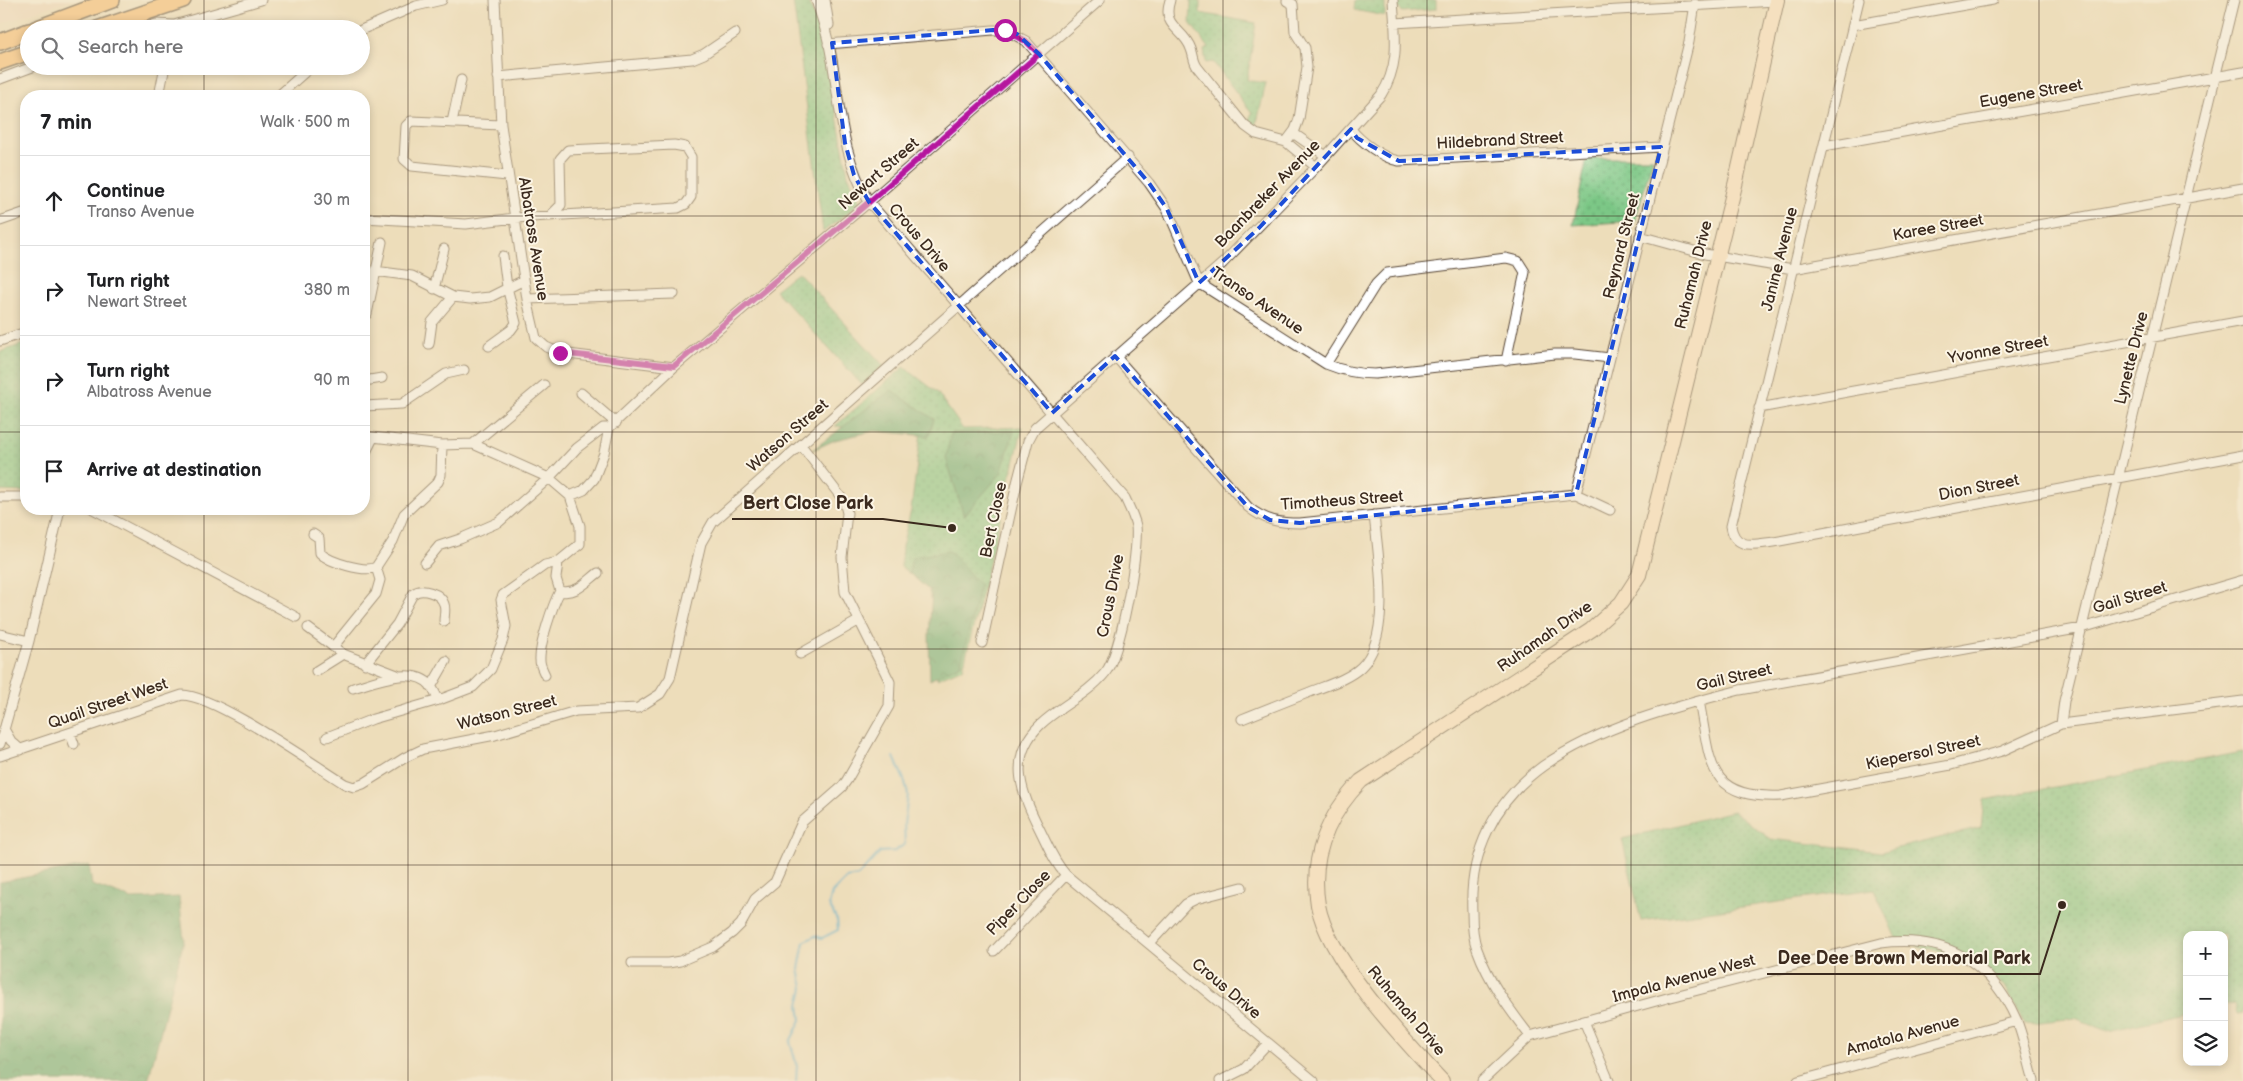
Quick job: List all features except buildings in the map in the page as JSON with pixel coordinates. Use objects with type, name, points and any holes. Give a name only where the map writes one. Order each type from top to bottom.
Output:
[{"type":"main road","points":[[59,20],[112,0]]},
{"type":"main road","points":[[124,20],[183,0]]},
{"type":"main road","points":[[0,42],[20,34]]},
{"type":"main road","points":[[0,62],[20,55]]},
{"type":"street","points":[[197,20],[261,0]]},
{"type":"street","points":[[370,26],[416,6],[442,0]]},
{"type":"street","name":"Albatross Avenue","points":[[495,0],[501,125],[507,176],[527,299],[536,338],[550,350],[579,357],[674,366]]},
{"type":"street","points":[[811,0],[825,26]]},
{"type":"street","name":"Crous Drive","points":[[816,0],[830,47]]},
{"type":"street","name":"Crous Drive","points":[[825,0],[844,143],[854,175],[869,202],[1125,498],[1134,518],[1136,536],[1128,594],[1116,649],[1110,667],[1096,682],[1041,724],[1026,742],[1020,772],[1024,794],[1055,861],[1066,875],[1314,1081]]},
{"type":"street","name":"Newart Street","points":[[613,426],[674,366],[869,202],[1100,0]]},
{"type":"street","points":[[1170,0],[1167,11],[1169,19],[1191,47],[1193,61],[1245,126],[1256,134],[1286,142],[1316,167]]},
{"type":"street","name":"Baanbreker Avenue","points":[[1052,413],[1229,257],[1316,167],[1381,95],[1390,82],[1396,52],[1393,0]]},
{"type":"street","points":[[1394,23],[1776,0]]},
{"type":"street","name":"Ruhamah Drive","points":[[1442,1081],[1372,1002],[1337,950],[1326,929],[1318,905],[1317,886],[1318,865],[1327,830],[1344,798],[1361,781],[1576,640],[1608,615],[1631,589],[1645,556],[1776,0]]},
{"type":"street","name":"Janine Avenue","points":[[1731,526],[1859,0]]},
{"type":"street","points":[[1854,26],[1993,0]]},
{"type":"street","name":"Lynette Drive","points":[[2061,724],[2064,701],[2234,0]]},
{"type":"street","points":[[1286,142],[1293,133],[1298,120],[1306,67],[1306,52],[1295,32],[1293,4],[1287,1]]},
{"type":"street","name":"Reynard Street","points":[[1576,494],[1689,42],[1695,4]]},
{"type":"street","name":"Transo Avenue","points":[[830,47],[1005,30],[1026,41],[1149,183],[1167,209],[1199,283],[1326,364],[1357,374],[1375,374],[1575,354],[1610,358]]},
{"type":"street","points":[[498,77],[692,59],[704,54],[735,33]]},
{"type":"street","points":[[0,79],[20,72]]},
{"type":"street","name":"Eugene Street","points":[[1824,146],[2243,72]]},
{"type":"street","points":[[160,90],[164,75]]},
{"type":"street","points":[[285,90],[302,75]]},
{"type":"street","points":[[452,122],[461,80]]},
{"type":"street","points":[[501,125],[416,120],[409,123],[406,130],[404,161],[415,166],[507,176]]},
{"type":"street","name":"Hildebrand Street","points":[[1351,129],[1357,138],[1390,159],[1399,161],[1662,147]]},
{"type":"street","points":[[1293,133],[1326,156]]},
{"type":"street","points":[[370,218],[466,224],[515,218],[550,216],[678,208],[690,199],[691,157],[688,150],[680,145],[572,149],[565,152],[560,159],[561,204],[550,216]]},
{"type":"street","name":"Watson Street","points":[[354,787],[363,784],[406,757],[423,749],[495,735],[576,711],[638,708],[652,700],[663,690],[670,678],[706,532],[724,510],[959,307],[1128,157]]},
{"type":"street","name":"Karee Street","points":[[1640,236],[1717,255],[1793,269],[2243,188]]},
{"type":"street","points":[[0,221],[20,214]]},
{"type":"street","points":[[370,295],[382,242]]},
{"type":"street","points":[[434,289],[444,249]]},
{"type":"street","points":[[489,346],[512,330],[516,322],[507,287],[503,256]]},
{"type":"street","points":[[1326,364],[1374,288],[1387,273],[1506,258],[1518,261],[1526,272],[1506,361]]},
{"type":"street","points":[[375,271],[412,276],[434,289],[453,297],[484,298],[524,280]]},
{"type":"street","points":[[527,299],[674,294]]},
{"type":"street","points":[[429,344],[432,322],[453,297]]},
{"type":"street","name":"Yvonne Street","points":[[1759,408],[2243,321]]},
{"type":"street","points":[[0,341],[20,334]]},
{"type":"street","name":"Timotheus Street","points":[[1115,356],[1248,508],[1258,515],[1282,523],[1576,494]]},
{"type":"street","points":[[370,406],[402,404],[446,374],[464,370]]},
{"type":"street","points":[[370,380],[382,378]]},
{"type":"street","points":[[473,444],[544,385]]},
{"type":"street","points":[[581,393],[613,426]]},
{"type":"street","name":"Bert Close","points":[[982,643],[1028,441],[1040,422],[1052,413]]},
{"type":"street","points":[[425,563],[440,546],[499,522],[550,478],[577,448],[603,428],[613,426]]},
{"type":"street","points":[[570,496],[584,490],[594,479],[613,426]]},
{"type":"street","points":[[327,737],[373,719],[439,700],[473,686],[491,669],[505,633],[502,600],[506,591],[545,565],[558,562],[578,548],[581,539],[580,526],[570,496],[550,478],[473,444],[442,445],[370,437]]},
{"type":"street","points":[[632,963],[680,961],[712,948],[741,924],[755,899],[775,882],[802,822],[842,787],[889,706],[891,695],[890,682],[845,592],[842,557],[846,528],[846,507],[825,475],[801,444]]},
{"type":"street","points":[[314,534],[319,538],[320,553],[326,558],[363,570],[376,567],[393,541],[404,514],[438,482],[441,475],[442,445]]},
{"type":"street","name":"Dion Street","points":[[1731,526],[1734,538],[1743,544],[1774,542],[2243,455]]},
{"type":"street","points":[[1576,494],[1610,510]]},
{"type":"street","points":[[0,496],[20,497]]},
{"type":"street","points":[[0,744],[29,641],[59,515]]},
{"type":"street","points":[[104,515],[296,617]]},
{"type":"street","points":[[1242,719],[1343,679],[1360,668],[1372,653],[1381,627],[1379,565],[1374,515]]},
{"type":"street","points":[[545,675],[540,665],[540,655],[554,602],[560,591],[556,578],[558,562]]},
{"type":"street","points":[[333,647],[376,594],[380,580],[376,567]]},
{"type":"street","points":[[560,591],[572,592],[598,573]]},
{"type":"street","name":"Gail Street","points":[[1530,1036],[1502,1000],[1485,969],[1476,947],[1471,896],[1482,839],[1494,817],[1512,796],[1544,766],[1623,726],[1699,701],[1740,690],[2082,628],[2243,580]]},
{"type":"street","points":[[364,664],[397,624],[412,594],[416,591],[427,591],[441,599],[445,606],[444,621]]},
{"type":"street","points":[[800,654],[858,621]]},
{"type":"street","points":[[308,628],[342,654],[364,664],[396,675],[423,680],[431,687],[439,700]]},
{"type":"street","points":[[0,634],[29,641]]},
{"type":"street","points":[[316,671],[342,654]]},
{"type":"street","points":[[431,687],[446,661]]},
{"type":"street","points":[[353,688],[396,675]]},
{"type":"street","name":"Quail Street West","points":[[0,756],[182,695],[188,695],[206,701],[254,727],[345,784],[354,787]]},
{"type":"street","name":"Kiepersol Street","points":[[1699,701],[1711,762],[1716,774],[1734,791],[1766,796],[1781,796],[1951,765],[2002,751],[2061,724],[2243,701]]},
{"type":"street","points":[[4,729],[11,741],[21,750]]},
{"type":"street","points":[[70,733],[74,744]]},
{"type":"street","name":"Piper Close","points":[[994,951],[1066,875]]},
{"type":"street","points":[[1149,944],[1186,904],[1196,899],[1242,887]]},
{"type":"street","name":"Impala Avenue West","points":[[1530,1036],[1873,945],[1899,941],[1943,946],[1962,954],[1998,986],[2017,1021],[2034,1081]]},
{"type":"street","points":[[1584,1021],[1609,1081]]},
{"type":"street","name":"Amatola Avenue","points":[[1798,1081],[2017,1021]]},
{"type":"street","points":[[1482,1081],[1530,1036]]},
{"type":"street","points":[[1220,1081],[1244,1069],[1268,1043]]},
{"type":"highlighted area","points":[[993,30],[1017,34],[1039,54],[1149,183],[1167,209],[1199,283],[1259,228],[1351,129],[1357,138],[1399,161],[1661,147],[1576,494],[1300,523],[1270,520],[1248,507],[1115,356],[1052,413],[869,202],[854,175],[845,143],[832,43]]},
{"type":"shaded area","points":[[0,0],[70,0],[0,24]]},
{"type":"green space","points":[[793,0],[808,2],[821,30],[848,175],[861,203],[823,232]]},
{"type":"green space","points":[[1191,0],[1200,0],[1200,13],[1256,23],[1247,80],[1266,83],[1256,127],[1249,119],[1252,113],[1213,62],[1206,63],[1204,50],[1209,48],[1190,23]]},
{"type":"green space","points":[[1355,0],[1385,0],[1385,16],[1354,10]]},
{"type":"green space","points":[[1395,0],[1436,0],[1436,9],[1402,12],[1395,4]]},
{"type":"green space","points":[[1587,158],[1653,158],[1635,221],[1573,225]]},
{"type":"green space","points":[[798,272],[884,366],[862,385],[775,290]]},
{"type":"green space","points":[[20,345],[20,492],[0,491],[0,352]]},
{"type":"green space","points":[[904,367],[937,392],[963,429],[1023,427],[963,668],[937,679],[939,628],[928,588],[901,567],[902,546],[911,510],[921,432],[835,426]]},
{"type":"green space","points":[[891,390],[934,419],[929,436],[874,431],[835,440],[811,451]]},
{"type":"green space","points":[[1014,431],[1001,473],[964,516],[946,458],[951,433]]},
{"type":"green space","points":[[949,551],[980,585],[961,664],[930,680],[929,634],[932,593],[909,573],[912,557]]},
{"type":"green space","points":[[2243,752],[2243,1013],[2237,1014],[2234,1003],[2228,1004],[2228,931],[2183,931],[2183,1014],[2108,1031],[2075,1018],[2024,1024],[2006,988],[1972,959],[1897,941],[1874,889],[1641,921],[1622,839],[1733,811],[1771,839],[1881,852],[1981,828],[1984,800]]},
{"type":"green space","points":[[89,865],[92,885],[132,899],[179,897],[184,940],[148,1081],[0,1081],[0,882]]},
{"type":"waterway","points":[[796,1081],[797,1066],[790,1042],[801,1020],[799,1005],[803,988],[799,969],[804,942],[815,936],[822,938],[838,930],[837,920],[829,905],[832,893],[847,878],[858,876],[880,852],[895,851],[905,844],[904,824],[908,795],[905,782],[894,757]]},
{"type":"place","name":"Bert Close Park","points":[[952,528]]},
{"type":"place","name":"Dee Dee Brown Memorial Park","points":[[2062,905]]},
{"type":"route","points":[[560,353],[579,357],[674,366],[869,202],[1039,54],[1017,34],[1005,30]]}]
